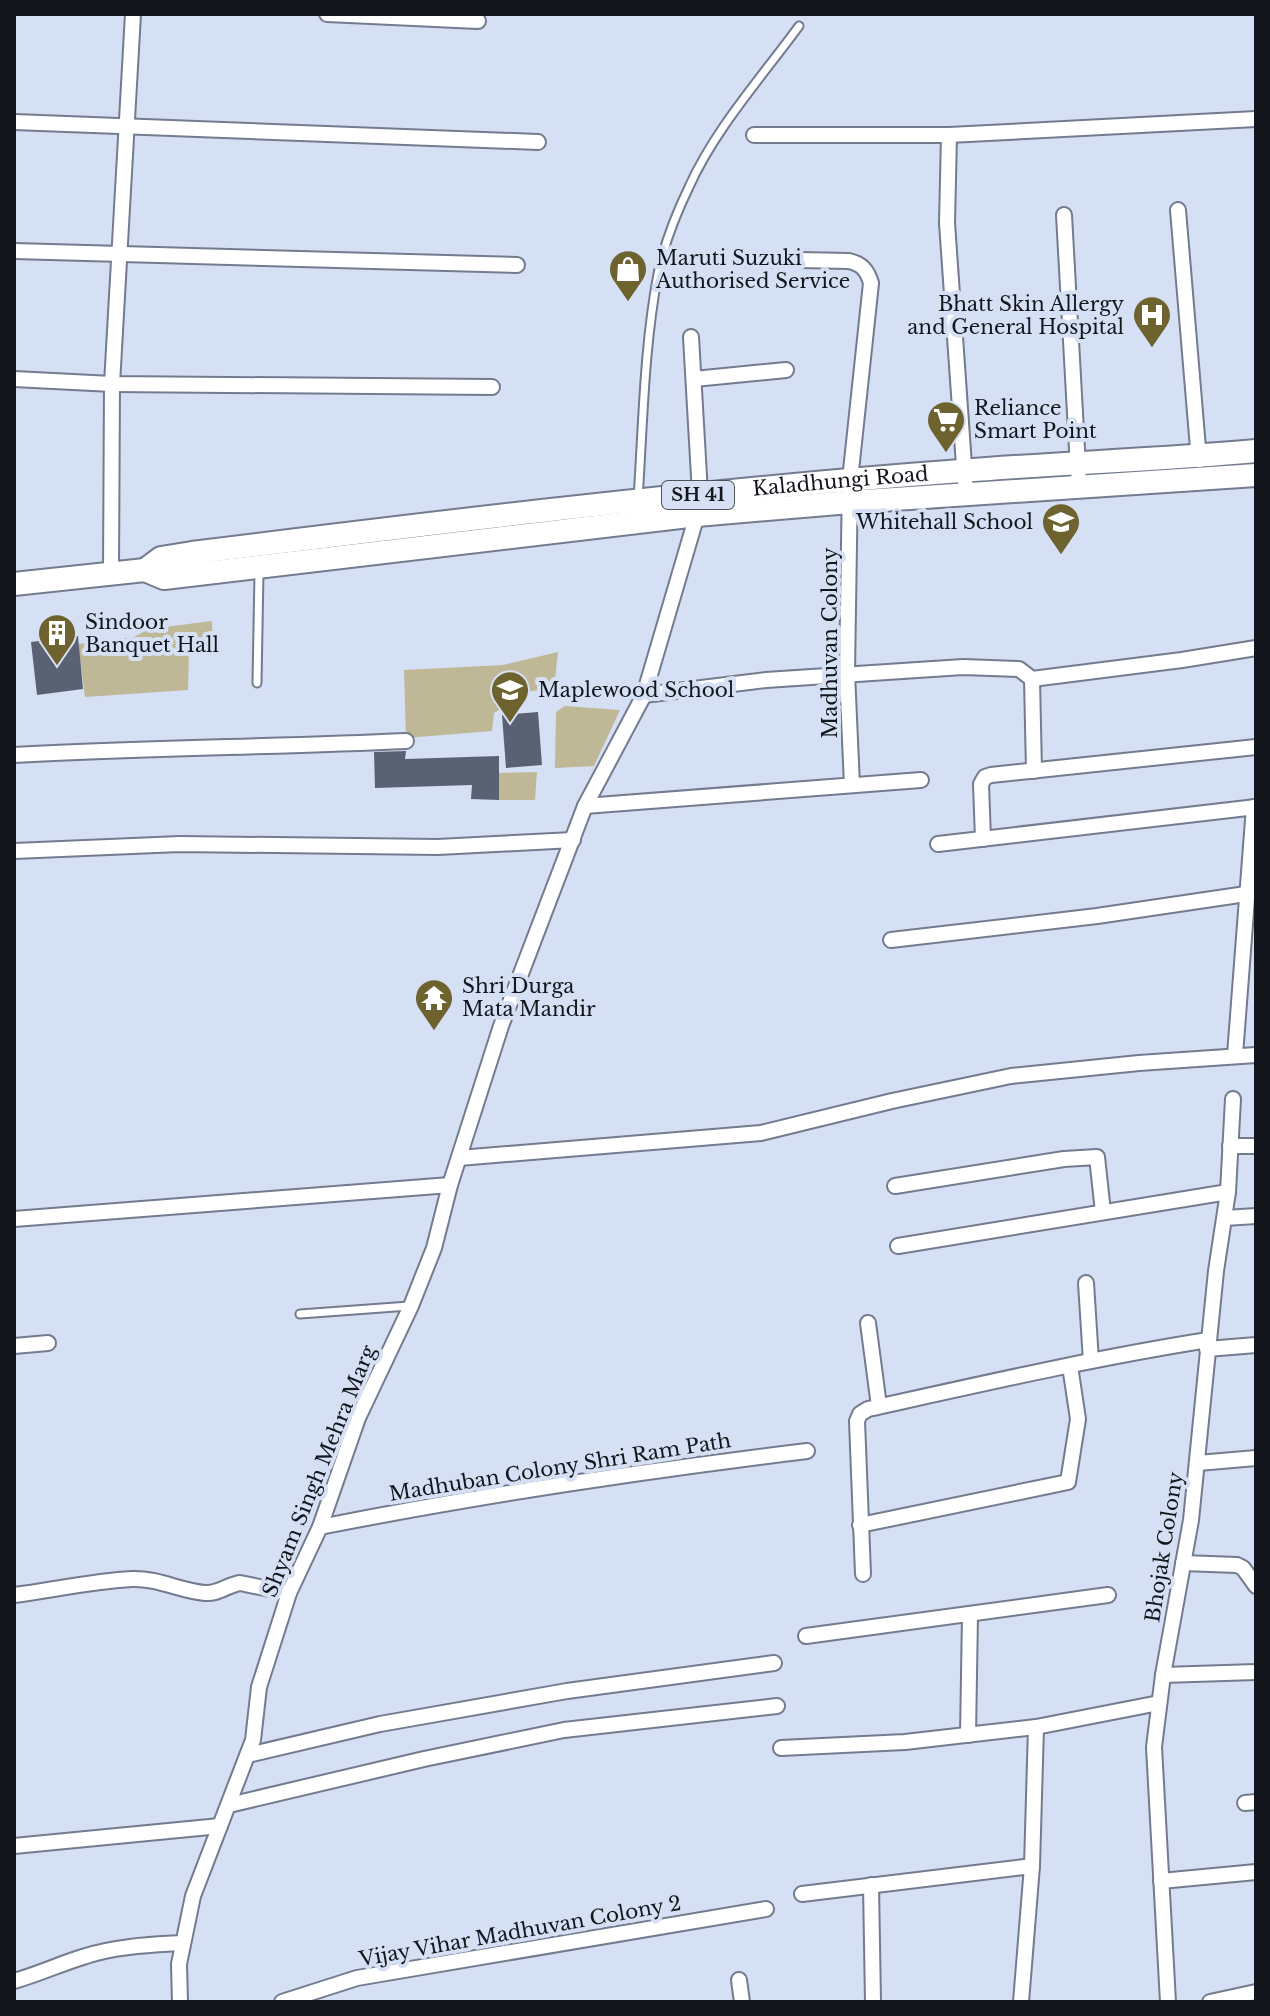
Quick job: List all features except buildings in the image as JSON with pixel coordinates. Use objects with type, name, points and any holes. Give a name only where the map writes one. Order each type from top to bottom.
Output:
[{"type":"main road","name":"Kaladhungi Road","points":[[850,491],[966,494],[1199,456],[1256,451]]},
{"type":"main road","name":"Kaladhungi Road","points":[[145,570],[161,558],[176,555],[478,529],[850,491],[964,470],[1200,480],[1256,475]]},
{"type":"main road","name":"Kaladhungi Road","points":[[14,584],[145,570],[164,578],[259,565],[638,501],[698,505]]},
{"type":"street","points":[[111,573],[112,384],[133,14]]},
{"type":"street","points":[[327,14],[478,21]]},
{"type":"street","points":[[754,135],[949,135],[1256,119]]},
{"type":"street","points":[[14,122],[538,142]]},
{"type":"street","points":[[949,135],[947,223],[966,494]]},
{"type":"street","points":[[1178,210],[1200,480]]},
{"type":"street","points":[[1064,215],[1079,475]]},
{"type":"street","points":[[14,251],[517,265]]},
{"type":"street","name":"Madhuvan Colony","points":[[748,259],[849,261],[859,264],[868,272],[871,283],[850,491],[847,673],[852,785]]},
{"type":"street","name":"Shyam Singh Mehra Marg","points":[[180,2002],[179,1964],[193,1896],[253,1740],[259,1687],[289,1593],[320,1527],[358,1418],[411,1306],[434,1248],[450,1185],[501,1026],[585,806],[644,695],[698,505],[691,337]]},
{"type":"street","points":[[694,379],[786,370]]},
{"type":"street","points":[[14,379],[112,384],[492,387]]},
{"type":"street","points":[[644,695],[847,673],[963,667],[1019,669],[1032,679],[1256,648]]},
{"type":"street","points":[[1032,679],[1034,771]]},
{"type":"street","points":[[14,755],[133,748],[279,747],[406,741]]},
{"type":"street","points":[[983,839],[981,784],[985,777],[1256,747]]},
{"type":"street","points":[[585,806],[921,780]]},
{"type":"street","points":[[938,844],[1255,807],[1246,894],[1250,946],[1235,1055]]},
{"type":"street","points":[[14,851],[180,844],[438,847],[573,840]]},
{"type":"street","points":[[891,940],[1097,916],[1246,894]]},
{"type":"street","points":[[459,1158],[761,1133],[1011,1076],[1256,1055]]},
{"type":"street","name":"Bhojak Colony","points":[[1168,2002],[1154,1747],[1198,1463],[1208,1344],[1228,1192],[1233,1099]]},
{"type":"street","points":[[1230,1146],[1256,1146]]},
{"type":"street","points":[[895,1186],[1064,1159],[1097,1157],[1103,1212]]},
{"type":"street","points":[[14,1219],[450,1185]]},
{"type":"street","points":[[898,1246],[1228,1192]]},
{"type":"street","points":[[1225,1218],[1256,1216]]},
{"type":"street","points":[[1086,1283],[1091,1361]]},
{"type":"street","points":[[868,1323],[879,1406]]},
{"type":"street","points":[[14,1346],[48,1343]]},
{"type":"street","points":[[863,1574],[857,1421],[860,1414],[879,1406],[1091,1361],[1208,1344],[1256,1345]]},
{"type":"street","points":[[860,1525],[1068,1482],[1078,1419],[1070,1366]]},
{"type":"street","name":"Madhuban Colony Shri Ram Path","points":[[320,1527],[440,1503],[610,1476],[807,1451]]},
{"type":"street","points":[[1198,1463],[1256,1458]]},
{"type":"street","points":[[1183,1563],[1237,1565],[1243,1568],[1256,1586]]},
{"type":"street","points":[[14,1595],[131,1579],[151,1579],[204,1593],[219,1593],[232,1584],[240,1583],[289,1593]]},
{"type":"street","points":[[806,1636],[1108,1595]]},
{"type":"street","points":[[968,1735],[970,1615]]},
{"type":"street","points":[[248,1755],[380,1724],[536,1696],[774,1663]]},
{"type":"street","points":[[1163,1675],[1256,1672]]},
{"type":"street","points":[[781,1748],[905,1742],[1036,1727],[1159,1703]]},
{"type":"street","points":[[229,1805],[564,1730],[777,1706]]},
{"type":"street","points":[[1021,2002],[1032,1866],[1036,1727]]},
{"type":"street","points":[[14,1846],[220,1826]]},
{"type":"street","points":[[802,1894],[1032,1866]]},
{"type":"street","points":[[1161,1881],[1256,1872]]},
{"type":"street","points":[[871,1885],[873,2002]]},
{"type":"street","name":"Vijay Vihar Madhuvan Colony 2","points":[[282,2002],[357,1978],[766,1909]]},
{"type":"street","points":[[14,1981],[87,1956],[126,1947],[182,1943]]},
{"type":"street","points":[[739,1980],[742,2002]]},
{"type":"street","points":[[1210,2002],[1256,1992]]},
{"type":"lane","points":[[638,501],[658,272],[673,225],[710,147],[799,26]]},
{"type":"lane","points":[[257,683],[259,565]]},
{"type":"lane","points":[[300,1314],[411,1306]]},
{"type":"shaded area","points":[[212,621],[213,649],[189,649],[188,690],[85,697],[78,644],[134,637],[149,629]]},
{"type":"shaded area","points":[[558,652],[554,689],[531,691],[494,713],[492,731],[406,738],[404,670],[503,665]]},
{"type":"shaded area","points":[[565,706],[620,710],[594,766],[555,768],[556,712]]},
{"type":"shaded area","points":[[537,772],[535,800],[499,800],[499,773]]},
{"type":"place","name":"Maruti Suzuki Authorised Service","points":[[628,303]]},
{"type":"place","name":"Bhatt Skin Allergy and General Hospital","points":[[1152,349]]},
{"type":"place","name":"Reliance Smart Point","points":[[946,454]]},
{"type":"place","name":"Whitehall School","points":[[1061,556]]},
{"type":"place","name":"Sindoor Banquet Hall","points":[[57,667]]},
{"type":"place","name":"Maplewood School","points":[[510,724]]},
{"type":"place","name":"Shri Durga Mata Mandir","points":[[434,1032]]}]
